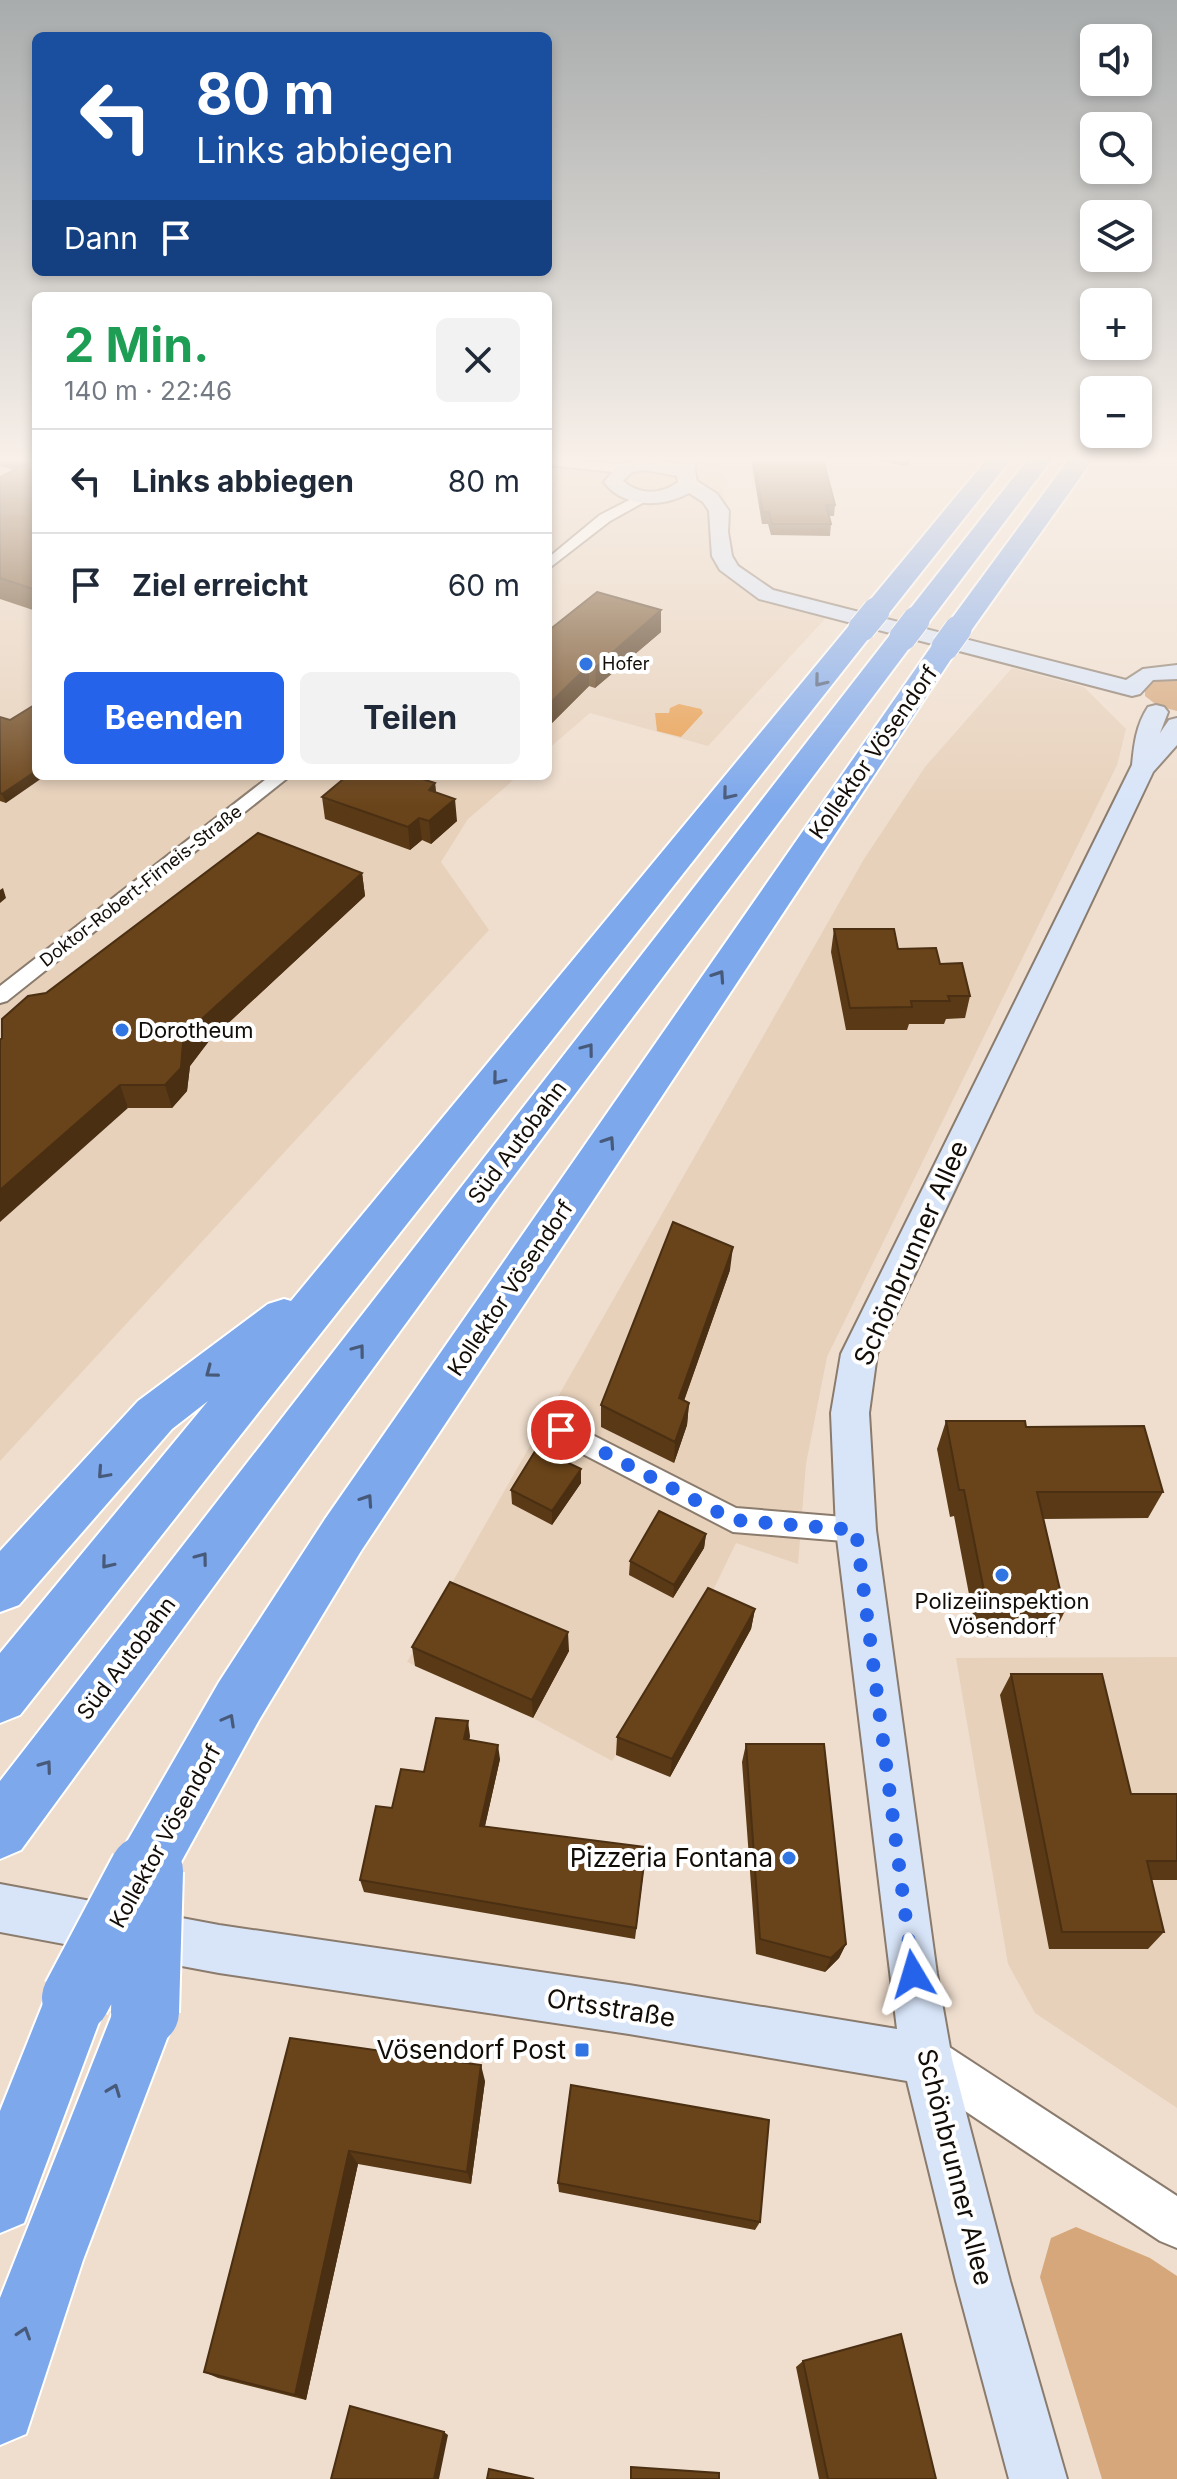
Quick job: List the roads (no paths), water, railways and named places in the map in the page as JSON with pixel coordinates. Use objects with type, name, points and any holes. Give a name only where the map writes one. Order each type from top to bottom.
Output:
[{"type":"highway","points":[[0,1696],[905,575]]},
{"type":"highway","name":"Süd Autobahn","points":[[0,1829],[480,1191],[950,575]]},
{"type":"highway","name":"Kollektor Vösendorf","points":[[0,2155],[76,1998],[149,1861],[239,1701],[343,1535],[998,575]]},
{"type":"highway","points":[[0,1588],[155,1415],[340,1274]]},
{"type":"highway","points":[[0,2408],[48,2260],[145,2012],[149,1861]]},
{"type":"highway","points":[[0,2199],[76,1998]]},
{"type":"main road","points":[[737,575],[766,595],[1136,684],[1154,672],[1177,672]]},
{"type":"main road","points":[[1136,684],[1138,700],[1166,714]]},
{"type":"main road","name":"Schönbrunner Allee","points":[[1143,767],[1146,739],[1166,714]]},
{"type":"main road","name":"Schönbrunner Allee","points":[[1038,2479],[985,2289],[927,2059],[911,1963],[856,1530],[850,1413],[859,1354],[1143,767],[1165,745],[1177,725]]},
{"type":"main road","name":"Ortsstraße","points":[[0,1908],[255,1956],[607,2007],[927,2059]]},
{"type":"street","name":"Doktor-Robert-Firneis-Straße","points":[[0,996],[276,780]]},
{"type":"street","points":[[561,1430],[733,1520],[856,1530]]},
{"type":"street","name":"Ortsstraße","points":[[927,2059],[1177,2224]]},
{"type":"place","name":"Hofer","points":[[586,664]]},
{"type":"place","name":"Dorotheum","points":[[122,1030]]},
{"type":"place","name":"Polizeiinspektion Vösendorf","points":[[1002,1575]]},
{"type":"place","name":"Pizzeria Fontana","points":[[789,1858]]},
{"type":"place","name":"Vösendorf Post","points":[[582,2050]]}]
